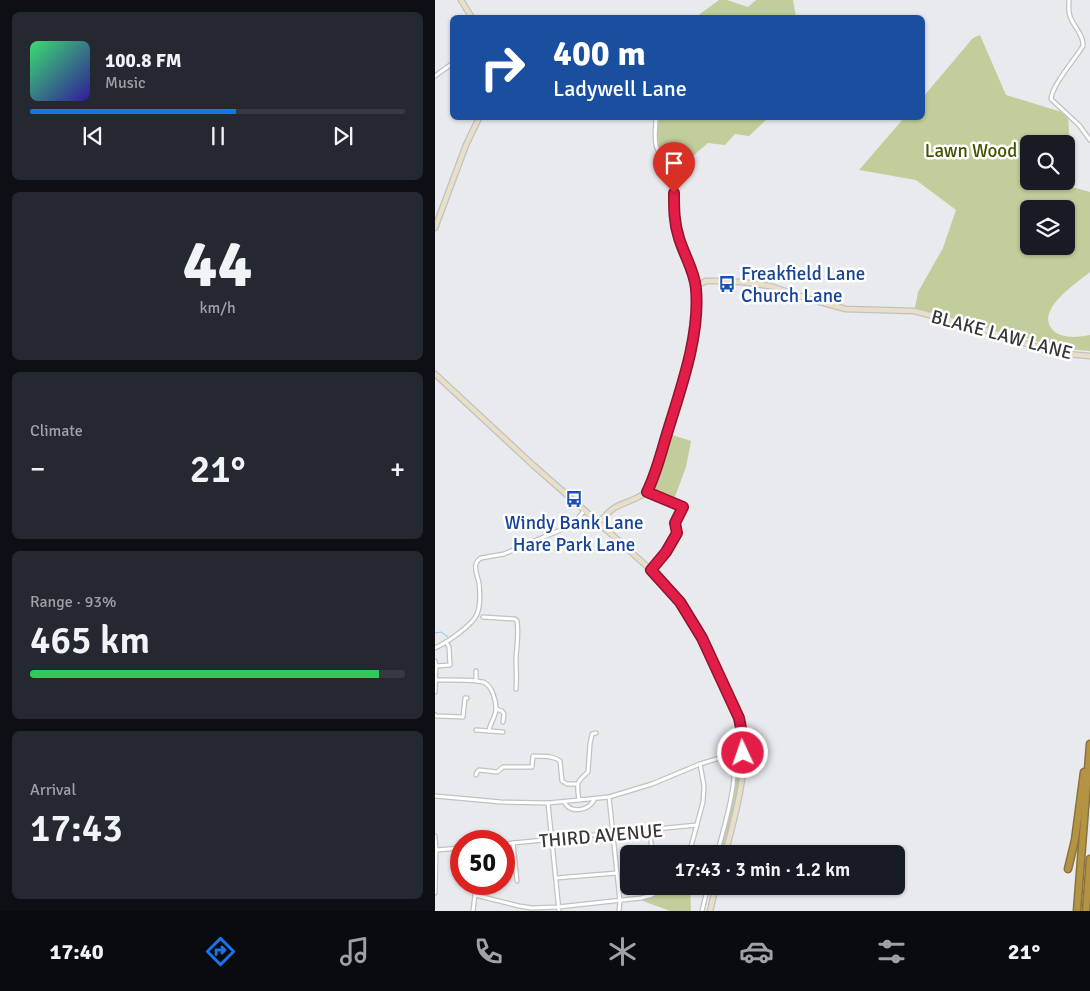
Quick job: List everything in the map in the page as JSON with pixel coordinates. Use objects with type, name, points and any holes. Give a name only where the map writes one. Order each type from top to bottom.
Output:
[{"type":"highway","points":[[1068,869],[1075,840],[1090,743]]},
{"type":"highway","points":[[1077,911],[1090,743]]},
{"type":"highway","points":[[1086,911],[1090,859]]},
{"type":"main road","points":[[461,0],[470,15]]},
{"type":"main road","points":[[435,228],[466,145],[478,120]]},
{"type":"main road","points":[[599,522],[606,513],[647,492],[661,454],[692,345],[696,288],[706,281]]},
{"type":"main road","name":"BLAKE LAW LANE","points":[[706,281],[742,282],[770,286],[845,309],[914,312],[973,326],[1030,345],[1066,354],[1090,356]]},
{"type":"main road","points":[[435,374],[527,460],[651,570],[680,602],[702,638],[739,718],[741,728],[743,750],[741,788],[728,845]]},
{"type":"main road","points":[[710,911],[714,895]]},
{"type":"street","points":[[1069,0],[1068,12],[1070,18],[1084,41],[1083,46],[1051,94],[1051,99],[1079,125],[1090,140]]},
{"type":"street","points":[[435,76],[450,65]]},
{"type":"street","points":[[655,120],[656,145],[671,172],[674,214],[679,237],[696,288]]},
{"type":"street","points":[[694,278],[706,281]]},
{"type":"street","points":[[647,492],[683,507],[675,523],[677,533],[666,552],[651,570]]},
{"type":"street","points":[[479,617],[479,582],[475,565],[478,560],[504,554],[572,525],[584,511]]},
{"type":"street","points":[[435,648],[453,638],[479,617],[515,619],[519,631],[516,656],[516,689]]},
{"type":"street","points":[[436,666],[450,666],[449,647],[446,642]]},
{"type":"street","points":[[435,660],[435,692]]},
{"type":"street","points":[[475,681],[476,671]]},
{"type":"street","points":[[436,680],[483,682],[491,689],[496,709],[489,731]]},
{"type":"street","points":[[435,714],[436,716],[463,718],[465,698],[467,698]]},
{"type":"street","points":[[496,709],[504,714],[503,722]]},
{"type":"street","points":[[476,730],[503,732]]},
{"type":"street","points":[[719,845],[733,785],[736,731]]},
{"type":"street","points":[[579,800],[577,784],[588,772],[592,734],[596,733]]},
{"type":"street","points":[[435,796],[501,802],[548,803],[609,797],[651,784],[700,764],[743,750]]},
{"type":"street","points":[[476,775],[479,770],[497,772],[503,766],[532,767],[533,756],[551,757],[560,761],[562,781],[567,784],[577,784]]},
{"type":"street","points":[[691,845],[703,802],[704,786],[700,764]]},
{"type":"street","points":[[609,797],[620,901],[619,911]]},
{"type":"street","points":[[564,802],[567,806],[579,810],[586,808],[594,799]]},
{"type":"street","points":[[548,803],[559,909]]},
{"type":"street","name":"THIRD AVENUE","points":[[515,843],[697,825]]},
{"type":"street","points":[[650,830],[651,845]]},
{"type":"street","points":[[435,836],[435,893]]},
{"type":"street","points":[[436,850],[450,849]]},
{"type":"street","points":[[515,862],[517,881]]},
{"type":"street","points":[[556,878],[617,873]]},
{"type":"street","points":[[473,911],[475,895],[519,906],[559,909],[653,895]]},
{"type":"street","points":[[702,911],[706,895]]},
{"type":"green space","points":[[719,0],[727,0],[748,7],[756,0],[793,0],[796,15],[699,15]]},
{"type":"green space","name":"Lawn Wood","points":[[980,35],[1006,95],[1068,114],[1069,135],[1020,135],[1020,190],[1075,190],[1075,188],[1090,192],[1090,272],[1067,291],[1052,307],[1049,324],[1055,332],[1063,336],[1077,337],[1090,335],[1090,351],[1064,349],[915,308],[918,292],[943,248],[956,210],[916,180],[859,170],[902,120],[925,120],[925,95],[973,38]]},
{"type":"green space","points":[[658,120],[766,120],[749,136],[735,134],[725,145],[708,143],[674,172],[663,156],[658,143]]},
{"type":"green space","points":[[669,434],[691,441],[686,467],[673,502],[650,492]]},
{"type":"green space","points":[[743,751],[743,769],[727,845],[719,845],[729,806],[736,752]]},
{"type":"green space","points":[[648,895],[690,895],[691,911],[670,911],[643,901],[641,898]]},
{"type":"waterway","points":[[435,633],[441,632],[448,637]]},
{"type":"place","name":"Freakfield Lane Church Lane","points":[[727,284]]},
{"type":"place","name":"Windy Bank Lane Hare Park Lane","points":[[574,499]]},
{"type":"route","points":[[674,193],[674,214],[679,237],[694,278],[696,307],[689,357],[661,454],[647,492],[683,507],[675,523],[677,533],[666,552],[651,570],[680,602],[702,638],[739,718],[743,753]]}]
